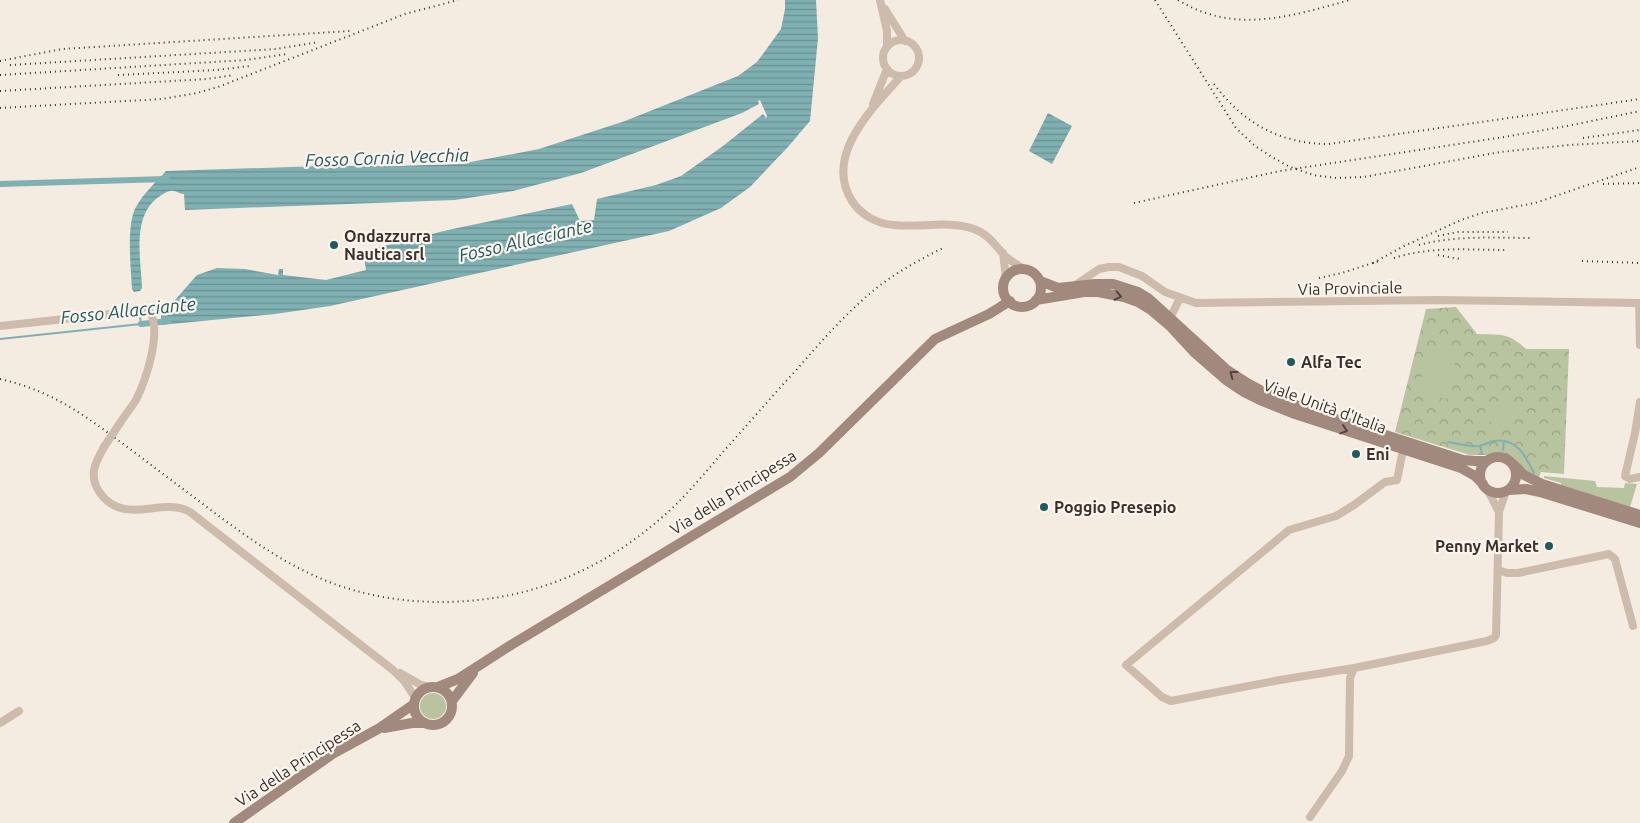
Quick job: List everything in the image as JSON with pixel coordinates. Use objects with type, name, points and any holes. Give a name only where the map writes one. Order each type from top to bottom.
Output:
[{"type":"main road","points":[[1024,269],[1035,274],[1040,281],[1040,293],[1036,300],[1029,305],[1021,306],[1010,301],[1004,290],[1006,278],[1016,270],[1024,269]]},
{"type":"main road","name":"Viale Unità d'Italia","points":[[1040,281],[1058,288],[1104,283],[1128,288],[1148,298],[1227,370],[1272,396],[1305,409],[1464,460],[1475,462],[1487,461],[1498,456],[1509,460],[1524,475],[1542,484],[1640,515]]},
{"type":"main road","name":"Viale Unità d'Italia","points":[[1036,300],[1084,292],[1098,292],[1138,302],[1161,318],[1202,360],[1226,380],[1260,400],[1295,414],[1466,470],[1496,493],[1526,489],[1640,523]]},
{"type":"main road","name":"Via della Principessa","points":[[234,823],[334,753],[378,729],[415,701],[419,693],[458,679],[580,603],[790,477],[818,453],[935,339],[984,316],[1010,301]]},
{"type":"main road","points":[[1485,486],[1480,478],[1480,471],[1487,461]]},
{"type":"main road","points":[[1507,491],[1513,486],[1517,475],[1514,464]]},
{"type":"main road","name":"Via della Principessa","points":[[378,729],[412,723],[436,725],[446,720],[452,711],[452,701],[478,666]]},
{"type":"main road","points":[[434,687],[447,692],[452,701]]},
{"type":"main road","points":[[415,701],[417,715],[425,723]]},
{"type":"street","points":[[881,3],[905,41]]},
{"type":"street","points":[[881,3],[887,31],[887,47],[884,57],[887,68],[894,75],[909,75],[914,72],[920,57],[912,43],[896,41],[887,47]]},
{"type":"street","points":[[887,68],[868,113],[850,143],[844,162],[844,183],[848,195],[855,206],[874,220],[893,226],[936,224],[972,228],[989,238],[1003,253],[1024,269]]},
{"type":"street","points":[[868,113],[901,76]]},
{"type":"street","points":[[1003,253],[1006,278]]},
{"type":"street","name":"Via Provinciale","points":[[1074,286],[1099,269],[1119,267],[1142,276],[1165,292],[1196,303],[1437,300],[1640,303]]},
{"type":"street","points":[[1170,318],[1180,298]]},
{"type":"street","points":[[1640,303],[1640,342]]},
{"type":"street","points":[[0,326],[129,312],[148,311],[151,313],[154,333],[146,377],[135,401],[104,446],[95,463],[92,473],[97,488],[116,507],[128,510],[177,507],[190,512],[393,670],[405,682],[415,701]]},
{"type":"street","points":[[1640,402],[1625,476],[1630,479],[1640,477]]},
{"type":"street","points":[[1403,450],[1397,480],[1385,482],[1336,516],[1289,530],[1126,664],[1162,697],[1171,701],[1354,668],[1494,638],[1496,632],[1499,512],[1507,491]]},
{"type":"street","points":[[1485,486],[1499,512]]},
{"type":"street","points":[[1498,570],[1518,574],[1609,554],[1615,559],[1633,626]]},
{"type":"street","points":[[1310,817],[1338,778],[1349,756],[1351,744],[1350,678],[1354,668]]},
{"type":"street","points":[[393,670],[421,685],[434,687]]},
{"type":"street","points":[[0,723],[19,711]]},
{"type":"green space","points":[[1456,307],[1477,334],[1509,337],[1526,349],[1569,349],[1564,474],[1541,472],[1539,477],[1522,469],[1511,458],[1502,455],[1470,455],[1395,432],[1426,309]]},
{"type":"green space","points":[[1425,347],[1456,351],[1451,399],[1420,395]]},
{"type":"green space","points":[[1509,401],[1518,413],[1497,430],[1488,418]]},
{"type":"green space","points":[[1544,476],[1595,481],[1597,487],[1624,488],[1625,483],[1637,484],[1630,507],[1561,485],[1561,483],[1544,478]]},
{"type":"green space","points":[[433,693],[442,697],[446,706],[442,715],[433,719],[424,715],[420,706],[424,697]]},
{"type":"water","points":[[785,0],[816,0],[818,38],[810,121],[750,187],[721,208],[669,231],[330,306],[275,314],[161,325],[161,316],[197,275],[217,268],[245,269],[278,275],[279,269],[283,269],[283,275],[326,280],[366,270],[363,251],[448,230],[572,204],[580,221],[594,220],[597,199],[656,185],[681,176],[763,114],[766,118],[767,116],[760,100],[758,101],[759,104],[742,113],[581,173],[513,191],[455,200],[185,210],[184,194],[174,191],[168,192],[156,199],[148,207],[144,217],[140,240],[142,288],[140,291],[134,292],[132,289],[130,235],[133,215],[142,198],[166,171],[460,164],[539,149],[625,121],[738,76],[757,62],[781,29]]},
{"type":"water","points":[[1048,113],[1072,126],[1052,164],[1029,151]]},
{"type":"waterway","name":"Fosso Cornia Vecchia","points":[[0,184],[166,179]]},
{"type":"waterway","name":"Fosso Allacciante","points":[[0,339],[141,324],[140,316]]},
{"type":"waterway","name":"Fosso Allacciante","points":[[141,324],[169,321]]},
{"type":"waterway","points":[[1448,442],[1475,446],[1481,446],[1494,441],[1509,442],[1520,450],[1534,473]]},
{"type":"waterway","points":[[1503,450],[1504,441]]},
{"type":"waterway","points":[[1480,446],[1482,454]]},
{"type":"railway","points":[[0,108],[162,99],[197,93],[218,87],[405,14],[458,0]]},
{"type":"railway","points":[[1155,0],[1236,128],[1255,146],[1272,157],[1288,166],[1313,175],[1336,178],[1364,177],[1500,152],[1569,145],[1640,141]]},
{"type":"railway","points":[[1178,0],[1199,11],[1242,20],[1285,16],[1350,0]]},
{"type":"railway","points":[[0,61],[62,49],[350,31]]},
{"type":"railway","points":[[10,65],[276,49],[319,42]]},
{"type":"railway","points":[[0,75],[246,60],[287,54]]},
{"type":"railway","points":[[118,75],[216,70],[250,66]]},
{"type":"railway","points":[[0,91],[207,79],[234,75]]},
{"type":"railway","points":[[1214,84],[1237,110],[1264,129],[1294,140],[1329,144],[1640,99]]},
{"type":"railway","points":[[1134,203],[1280,171],[1504,137],[1640,111]]},
{"type":"railway","points":[[1583,138],[1640,130]]},
{"type":"railway","points":[[1373,263],[1404,246],[1461,220],[1482,213],[1535,203],[1640,167]]},
{"type":"railway","points":[[1603,184],[1640,183]]},
{"type":"railway","points":[[1438,236],[1458,232],[1508,232]]},
{"type":"railway","points":[[1419,245],[1461,238],[1533,238]]},
{"type":"railway","points":[[0,379],[39,391],[72,408],[102,428],[254,541],[282,559],[313,575],[367,594],[387,598],[426,602],[486,599],[510,595],[557,582],[601,561],[641,534],[685,496],[818,345],[857,305],[894,275],[943,248]]},
{"type":"railway","points":[[1394,258],[1436,250],[1508,250]]},
{"type":"railway","points":[[1438,255],[1460,259]]},
{"type":"railway","points":[[1319,278],[1379,261]]},
{"type":"railway","points":[[1582,261],[1640,263]]},
{"type":"place","name":"Ondazzurra Nautica srl","points":[[334,245]]},
{"type":"place","name":"Alfa Tec","points":[[1291,362]]},
{"type":"place","name":"Eni","points":[[1356,454]]},
{"type":"place","name":"Poggio Presepio","points":[[1044,507]]},
{"type":"place","name":"Penny Market","points":[[1549,546]]}]
